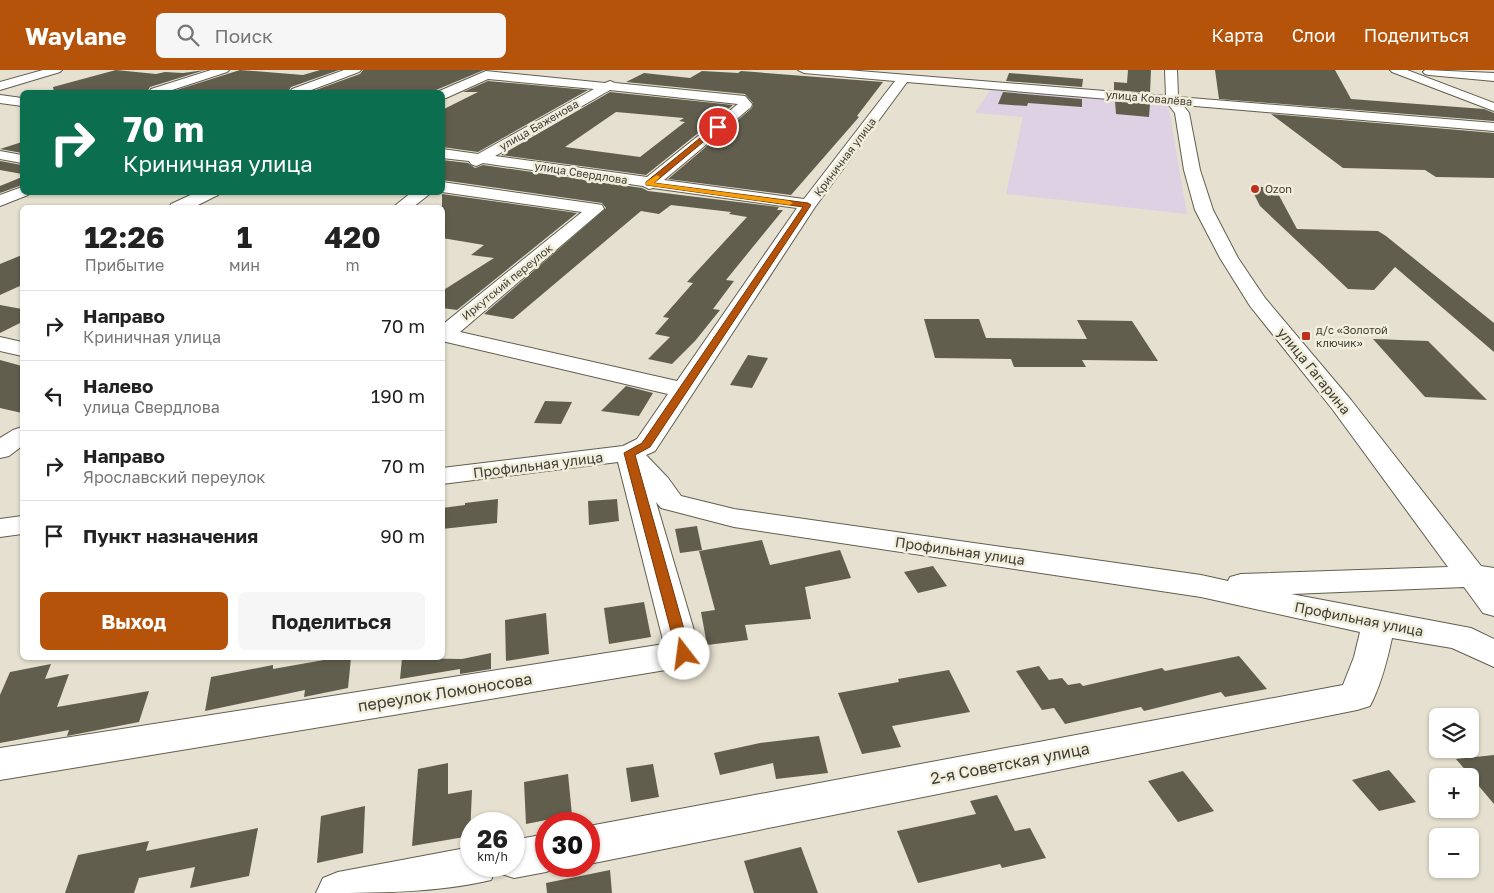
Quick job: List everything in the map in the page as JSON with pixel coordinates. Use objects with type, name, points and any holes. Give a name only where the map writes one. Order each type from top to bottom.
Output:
[{"type":"street","points":[[0,86],[56,70]]},
{"type":"street","points":[[161,90],[223,70]]},
{"type":"street","points":[[301,90],[356,70]]},
{"type":"street","name":"улица Ковалёва","points":[[804,70],[861,72],[904,78],[1494,127]]},
{"type":"street","name":"улица Гагарина","points":[[1171,70],[1183,101],[1192,170],[1204,210],[1229,258],[1257,302],[1483,576],[1494,605]]},
{"type":"street","points":[[1397,70],[1494,77]]},
{"type":"street","points":[[1397,70],[1494,107]]},
{"type":"street","name":"улица Баженова","points":[[448,179],[481,158],[628,74]]},
{"type":"street","points":[[445,93],[486,75],[741,99],[746,104],[649,184]]},
{"type":"street","name":"Криничная улица","points":[[629,453],[646,445],[808,205],[904,78]]},
{"type":"street","points":[[0,100],[20,102]]},
{"type":"street","name":"улица Свердлова","points":[[445,153],[649,184],[808,205]]},
{"type":"street","points":[[0,155],[20,159]]},
{"type":"street","name":"Иркутский переулок","points":[[445,333],[596,209],[448,179]]},
{"type":"street","points":[[0,201],[20,193]]},
{"type":"street","points":[[184,205],[205,195]]},
{"type":"street","points":[[404,205],[420,195]]},
{"type":"street","name":"Иркутский переулок","points":[[445,335],[683,390]]},
{"type":"street","points":[[0,344],[20,349]]},
{"type":"street","points":[[0,450],[20,436]]},
{"type":"street","name":"Профильная улица","points":[[449,472],[629,453],[658,484],[671,502],[734,518],[1201,586],[1378,624],[1459,637],[1494,654]]},
{"type":"street","name":"переулок Ломоносова","points":[[0,764],[684,654],[629,453]]},
{"type":"street","points":[[0,528],[20,526]]},
{"type":"street","points":[[1201,586],[1483,576]]},
{"type":"street","name":"2-я Советская улица","points":[[600,842],[1357,696],[1371,657],[1378,624]]},
{"type":"street","points":[[338,893],[460,869]]},
{"type":"shaded area","points":[[990,90],[1168,104],[1187,214],[1006,194],[1023,117],[975,113]]},
{"type":"building","points":[[116,70],[156,74],[205,70],[150,87],[148,90],[54,90],[53,87]]},
{"type":"building","points":[[240,70],[303,75],[320,70],[339,70],[291,87],[289,90],[176,90]]},
{"type":"building","points":[[363,70],[484,70],[436,90],[316,90],[360,74]]},
{"type":"building","points":[[1128,70],[1151,70],[1150,93],[1114,90],[1114,82],[1127,83]]},
{"type":"building","points":[[1215,70],[1335,70],[1351,99],[1484,109],[1494,113],[1494,121],[1219,99]]},
{"type":"building","points":[[702,71],[738,73],[741,71],[883,82],[857,116],[859,117],[791,195],[668,179],[752,108],[753,103],[745,94],[626,82],[644,73],[690,78]]},
{"type":"building","points":[[1009,73],[1083,79],[1082,87],[1006,81]]},
{"type":"building","points":[[488,81],[588,90],[478,152],[445,147],[445,108],[478,92],[463,92]]},
{"type":"building","points":[[610,92],[733,105],[646,175],[501,155]],"holes":[[[616,112],[684,118],[679,121],[685,122],[640,157],[565,147]]]},
{"type":"building","points":[[1003,92],[1082,99],[1082,107],[1028,103],[1027,106],[998,104]]},
{"type":"building","points":[[1115,101],[1150,104],[1149,117],[1116,114]]},
{"type":"building","points":[[1271,114],[1494,133],[1494,178],[1436,177],[1425,170],[1343,168]]},
{"type":"building","points":[[20,143],[20,153],[0,149]]},
{"type":"building","points":[[445,160],[468,163],[475,168],[483,165],[642,188],[648,191],[779,207],[777,210],[783,210],[726,280],[734,281],[713,309],[720,310],[695,341],[672,364],[648,359],[670,337],[655,334],[669,318],[663,317],[693,283],[687,282],[747,217],[729,214],[731,212],[671,205],[659,214],[641,211],[513,319],[484,314],[606,208],[602,203],[445,180]]},
{"type":"building","points":[[0,161],[20,165],[20,174],[0,170]]},
{"type":"building","points":[[20,178],[20,186],[0,193],[0,186]]},
{"type":"building","points":[[1250,186],[1275,188],[1297,229],[1378,231],[1386,236],[1494,323],[1494,352],[1395,267],[1374,290],[1348,289],[1260,206]]},
{"type":"building","points":[[445,194],[577,213],[457,310],[445,308],[445,289],[494,258],[471,255],[484,245],[445,238],[445,205],[442,205],[442,195]]},
{"type":"building","points":[[20,256],[20,286],[0,295],[0,264]]},
{"type":"building","points":[[0,305],[20,309],[20,323],[0,333]]},
{"type":"building","points":[[924,319],[979,319],[986,338],[1087,339],[1077,320],[1132,321],[1158,361],[1082,360],[1086,367],[1014,367],[1011,359],[935,358]]},
{"type":"building","points":[[1373,339],[1428,341],[1487,400],[1425,397]]},
{"type":"building","points":[[748,355],[768,358],[752,388],[730,385]]},
{"type":"building","points":[[0,360],[20,365],[20,413],[0,408]]},
{"type":"building","points":[[626,386],[653,393],[639,416],[601,411]]},
{"type":"building","points":[[545,401],[572,402],[561,424],[534,423]]},
{"type":"building","points":[[498,499],[497,523],[445,529],[445,508],[465,505],[465,503]]},
{"type":"building","points":[[617,499],[619,521],[589,525],[588,501]]},
{"type":"building","points":[[697,526],[702,550],[680,553],[675,529]]},
{"type":"building","points":[[762,540],[770,565],[840,550],[851,578],[805,587],[811,619],[745,625],[748,640],[707,645],[701,612],[715,610],[699,551]]},
{"type":"building","points":[[933,566],[947,586],[918,593],[904,572]]},
{"type":"building","points":[[644,602],[651,637],[609,644],[604,608]]},
{"type":"building","points":[[546,613],[549,654],[506,661],[505,620]]},
{"type":"building","points":[[491,653],[491,669],[460,674],[460,669],[400,679],[402,660],[462,659]]},
{"type":"building","points":[[1239,656],[1267,689],[1225,697],[1221,692],[1144,711],[1141,707],[1065,724],[1054,708],[1042,710],[1016,671],[1039,666],[1049,680],[1062,678],[1068,685],[1080,683],[1083,686],[1162,668],[1165,671]]},
{"type":"building","points":[[324,660],[351,660],[348,688],[304,697],[305,690],[205,711],[211,677],[273,665],[273,669]]},
{"type":"building","points":[[51,664],[45,679],[69,674],[57,707],[149,691],[139,722],[67,736],[69,730],[0,743],[0,695],[10,672]]},
{"type":"building","points":[[949,670],[970,712],[892,726],[901,747],[862,754],[838,693],[899,682],[898,679]]},
{"type":"building","points":[[819,736],[828,773],[776,779],[773,763],[720,775],[714,753],[760,743]]},
{"type":"building","points":[[1494,755],[1494,804],[1479,786],[1479,768],[1464,768],[1456,759]]},
{"type":"building","points":[[448,763],[448,794],[472,790],[471,812],[460,812],[460,838],[412,846],[418,769]]},
{"type":"building","points":[[653,764],[659,797],[631,802],[626,768]]},
{"type":"building","points":[[1389,770],[1416,802],[1379,811],[1352,780]]},
{"type":"building","points":[[1183,771],[1214,811],[1178,822],[1148,781]]},
{"type":"building","points":[[568,774],[572,812],[535,812],[535,822],[526,824],[524,782]]},
{"type":"building","points":[[997,795],[1015,831],[1030,828],[1046,858],[1002,868],[1000,864],[918,883],[897,831],[976,814],[970,801]]},
{"type":"building","points":[[365,806],[363,853],[317,863],[321,816]]},
{"type":"building","points":[[258,828],[249,876],[190,888],[195,867],[139,878],[134,893],[65,893],[78,855],[149,841],[146,851]]},
{"type":"building","points":[[801,847],[818,893],[754,893],[744,861]]},
{"type":"building","points":[[610,870],[612,893],[547,893],[546,883],[576,877],[600,877],[600,872]]},
{"type":"slow traffic","points":[[657,177],[649,184],[790,203]]},
{"type":"place","name":"Ozon","points":[[1255,189]]},
{"type":"place","name":"д/с «Золотой ключик»","points":[[1306,336]]},
{"type":"route","points":[[684,654],[629,453],[646,445],[808,205],[649,184],[718,127]]}]
